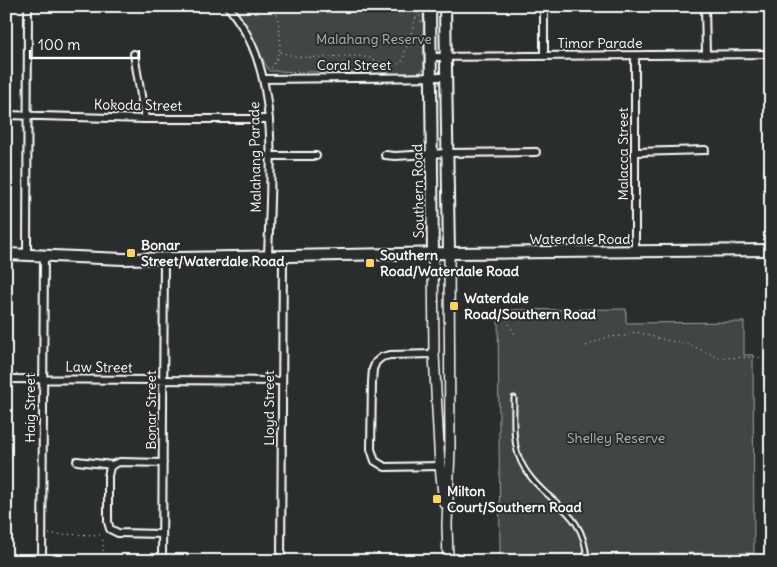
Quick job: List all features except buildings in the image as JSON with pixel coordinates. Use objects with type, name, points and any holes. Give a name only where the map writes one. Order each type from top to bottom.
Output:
[{"type":"main road","name":"Southern Road","points":[[430,6],[434,354],[440,466],[447,526]]},
{"type":"main road","name":"Southern Road","points":[[445,6],[449,253],[450,449],[447,526],[448,561]]},
{"type":"main road","name":"Waterdale Road","points":[[6,254],[164,258],[449,253],[769,251]]},
{"type":"street","points":[[27,255],[28,6]]},
{"type":"street","name":"Malahang Parade","points":[[228,6],[252,45],[263,78],[269,118],[268,256]]},
{"type":"street","points":[[544,6],[544,55]]},
{"type":"street","points":[[705,6],[706,54]]},
{"type":"street","points":[[134,54],[145,119]]},
{"type":"street","name":"Timor Parade","points":[[430,57],[771,54]]},
{"type":"street","name":"Malacca Street","points":[[635,56],[635,252]]},
{"type":"street","name":"Coral Street","points":[[263,78],[446,77]]},
{"type":"street","name":"Kokoda Street","points":[[6,115],[145,119],[269,118]]},
{"type":"street","points":[[636,152],[706,150]]},
{"type":"street","points":[[385,155],[536,152]]},
{"type":"street","points":[[270,156],[316,156]]},
{"type":"street","name":"Haig Street","points":[[42,561],[44,256]]},
{"type":"street","name":"Lloyd Street","points":[[281,561],[283,256]]},
{"type":"street","name":"Bonar Street","points":[[162,561],[164,258]]},
{"type":"street","points":[[434,354],[390,355],[382,357],[376,362],[373,369],[372,382],[371,449],[375,461],[385,467],[440,466]]},
{"type":"street","name":"Law Street","points":[[6,379],[282,381]]},
{"type":"street","points":[[77,461],[112,465],[120,462],[163,463]]},
{"type":"street","points":[[112,465],[108,476],[108,522],[110,529],[118,533],[162,534]]},
{"type":"lane","points":[[514,398],[516,442],[521,463],[539,488],[563,507],[575,521],[584,540],[587,561]]},
{"type":"path","points":[[271,68],[280,52],[275,6]]},
{"type":"path","points":[[418,6],[421,22],[424,25]]},
{"type":"path","points":[[280,52],[307,58],[367,56],[386,65],[395,66],[402,62],[418,10]]},
{"type":"path","points":[[495,311],[506,318],[515,334]]},
{"type":"path","points":[[586,346],[607,337],[626,336],[637,332],[692,345],[719,358],[771,357]]},
{"type":"path","points":[[49,534],[103,535],[103,561]]},
{"type":"green space","name":"Malahang Reserve","points":[[233,6],[423,6],[424,69],[417,74],[269,71],[240,15]]},
{"type":"green space","name":"Shelley Reserve","points":[[626,309],[626,323],[744,322],[744,355],[753,355],[754,553],[500,554],[498,310]]},
{"type":"place","name":"Bonar Street/Waterdale Road","points":[[131,253]]},
{"type":"place","name":"Southern Road/Waterdale Road","points":[[370,263]]},
{"type":"place","name":"Waterdale Road/Southern Road","points":[[454,306]]},
{"type":"place","name":"Milton Court/Southern Road","points":[[437,499]]}]
